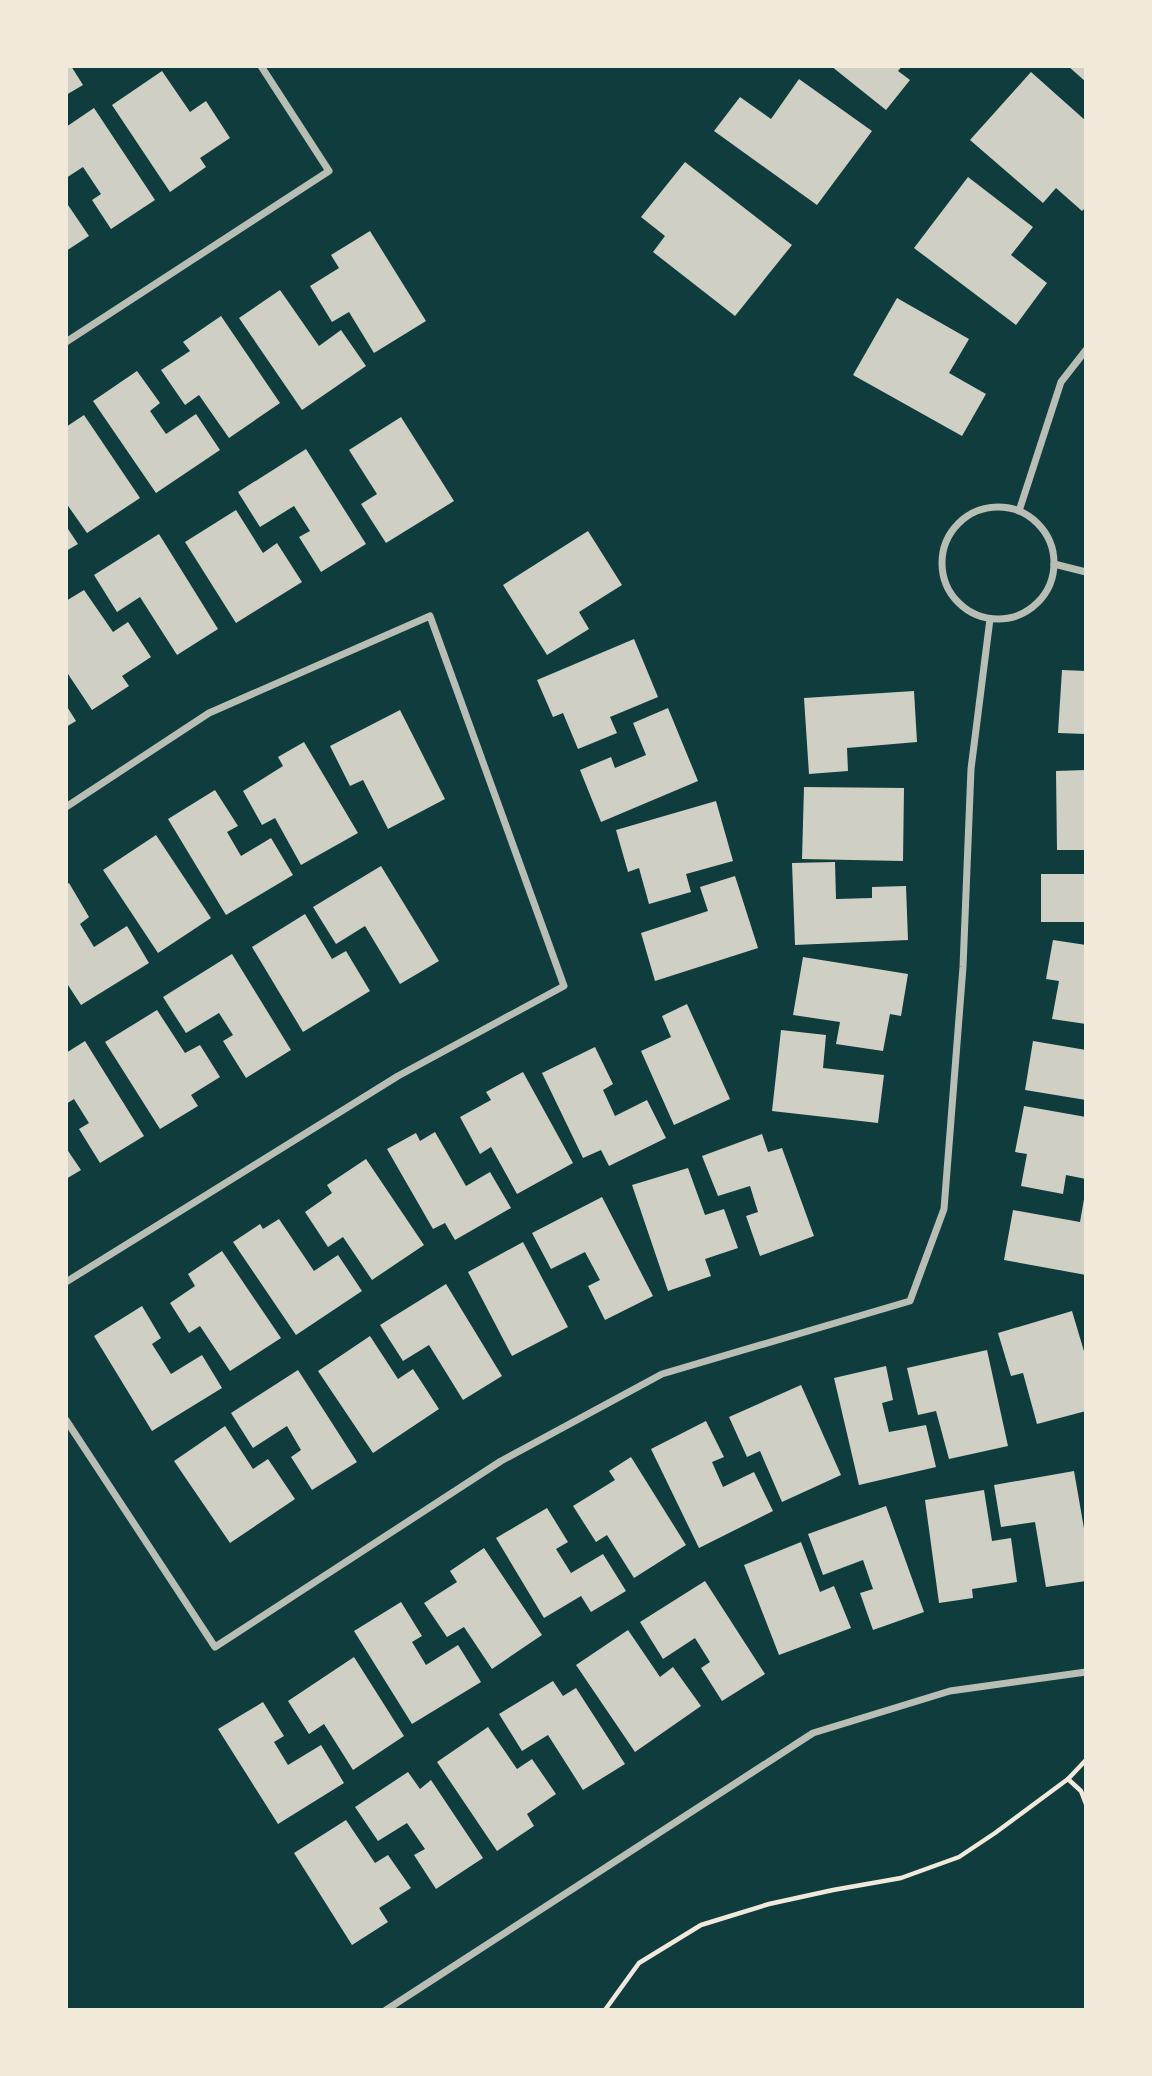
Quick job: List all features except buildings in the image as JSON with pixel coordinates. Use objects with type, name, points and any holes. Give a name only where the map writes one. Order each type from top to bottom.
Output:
[{"type":"street","points":[[66,342],[329,172],[261,66]]},
{"type":"street","points":[[1019,511],[1061,382],[1086,350]]},
{"type":"street","points":[[1000,507],[1019,511],[1045,532],[1052,547],[1054,565],[1050,583],[1041,599],[1026,611],[1009,618],[990,618],[972,613],[957,601],[946,586],[941,567],[951,532],[965,518],[982,509],[1000,507]]},
{"type":"street","points":[[1054,565],[1086,572]]},
{"type":"street","points":[[66,807],[209,713],[430,616],[564,986],[398,1076],[66,1282]]},
{"type":"street","points":[[66,1420],[215,1647],[501,1461],[662,1374],[910,1301],[944,1209],[964,967],[971,769],[990,618]]},
{"type":"street","points":[[386,2010],[813,1733],[950,1691],[1086,1672]]},
{"type":"path","points":[[605,2010],[639,1963],[701,1925],[769,1905],[901,1878],[959,1857],[1068,1779],[1086,1760]]},
{"type":"path","points":[[1068,1779],[1081,1791],[1086,1804]]}]
